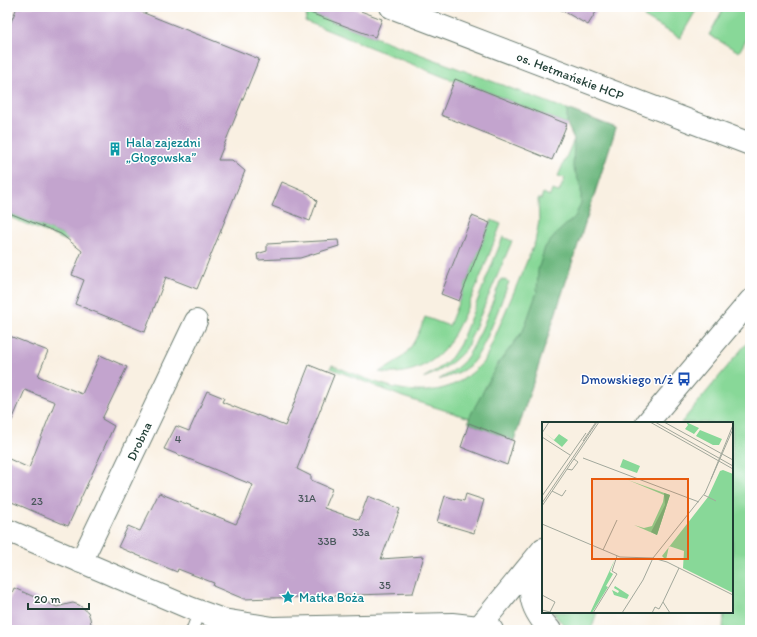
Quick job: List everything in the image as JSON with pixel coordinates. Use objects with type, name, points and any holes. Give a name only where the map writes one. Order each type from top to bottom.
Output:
[{"type":"street","name":"os. Hetmańskie HCP","points":[[391,7],[750,144]]},
{"type":"street","points":[[648,422],[750,301]]},
{"type":"street","name":"Drobna","points":[[81,562],[196,321]]},
{"type":"street","points":[[7,530],[81,562],[196,621],[223,620],[272,628],[452,624],[483,629],[541,550]]},
{"type":"street","points":[[541,550],[532,575],[531,590],[533,606],[537,614],[550,630]]},
{"type":"green space","points":[[288,7],[295,7],[616,128],[514,441],[469,423],[469,418],[403,397],[330,368],[332,365],[372,381],[392,387],[412,391],[431,391],[449,386],[467,376],[485,360],[535,242],[539,221],[538,199],[541,199],[543,193],[550,196],[552,190],[559,192],[565,178],[558,176],[574,139],[567,124],[455,79],[454,81],[305,21],[307,15]]},
{"type":"green space","points":[[650,7],[698,7],[680,38],[644,17]]},
{"type":"green space","points":[[724,7],[750,7],[750,33],[739,52],[709,35]]},
{"type":"green space","points":[[567,109],[616,128],[514,441],[469,423],[469,418],[497,365],[523,331],[537,292],[538,270],[545,247],[560,230],[575,217],[581,203],[581,187],[573,167],[574,139],[567,124]]},
{"type":"green space","points":[[7,212],[70,238],[67,241],[7,216]]},
{"type":"green space","points":[[491,220],[501,224],[468,306],[448,345],[435,359],[420,367],[404,372],[379,372],[403,356],[413,343],[425,317],[449,326]]},
{"type":"green space","points":[[503,237],[512,241],[466,349],[456,359],[436,373],[423,378],[438,369],[451,358],[460,344]]},
{"type":"green space","points":[[501,279],[509,282],[492,327],[481,350],[469,366],[462,371],[438,380],[463,362],[474,346]]},
{"type":"green space","points":[[750,339],[750,630],[723,630],[724,613],[733,613],[733,422],[682,422]]},
{"type":"green space","points":[[554,613],[597,613],[591,630],[570,630]]},
{"type":"building","name":"Hala zajezdni „Głogowska”","points":[[17,7],[129,7],[259,59],[218,160],[232,160],[245,171],[197,289],[166,277],[145,332],[75,304],[84,280],[72,275],[82,251],[61,234],[7,212],[7,32]]},
{"type":"building","points":[[299,7],[350,7],[382,19],[375,37],[299,9]]},
{"type":"building","points":[[556,7],[599,7],[588,25]]},
{"type":"building","points":[[455,79],[567,124],[552,160],[441,115]]},
{"type":"building","points":[[282,182],[310,194],[317,201],[310,221],[272,206]]},
{"type":"building","points":[[472,216],[490,223],[459,301],[441,294]]},
{"type":"building","points":[[338,240],[339,246],[300,258],[258,260],[257,254],[267,251],[267,244]]},
{"type":"building","points":[[7,335],[48,351],[38,376],[82,394],[100,355],[127,367],[102,419],[114,426],[68,526],[7,500],[7,458],[29,468],[55,402],[25,390],[7,432]]},
{"type":"building","points":[[309,365],[334,375],[297,469],[311,476],[311,480],[332,489],[324,508],[359,520],[368,496],[400,509],[381,559],[424,556],[413,593],[244,599],[213,586],[214,583],[178,569],[177,572],[118,547],[128,526],[140,531],[159,493],[236,524],[253,485],[164,449],[176,426],[189,431],[207,391],[224,398],[222,402],[285,426]]},
{"type":"building","points":[[469,423],[514,441],[507,465],[461,447]]},
{"type":"building","points":[[466,494],[484,500],[474,533],[437,522],[445,496],[464,501]]},
{"type":"building","points":[[14,588],[57,607],[73,603],[79,605],[88,612],[92,630],[7,630],[7,605]]},
{"type":"place","name":"Hala zajezdni „Głogowska”","points":[[115,149]]},
{"type":"place","name":"Dmowskiego n/ż","points":[[684,379]]},
{"type":"place","name":"Matka Boża","points":[[288,597]]}]
